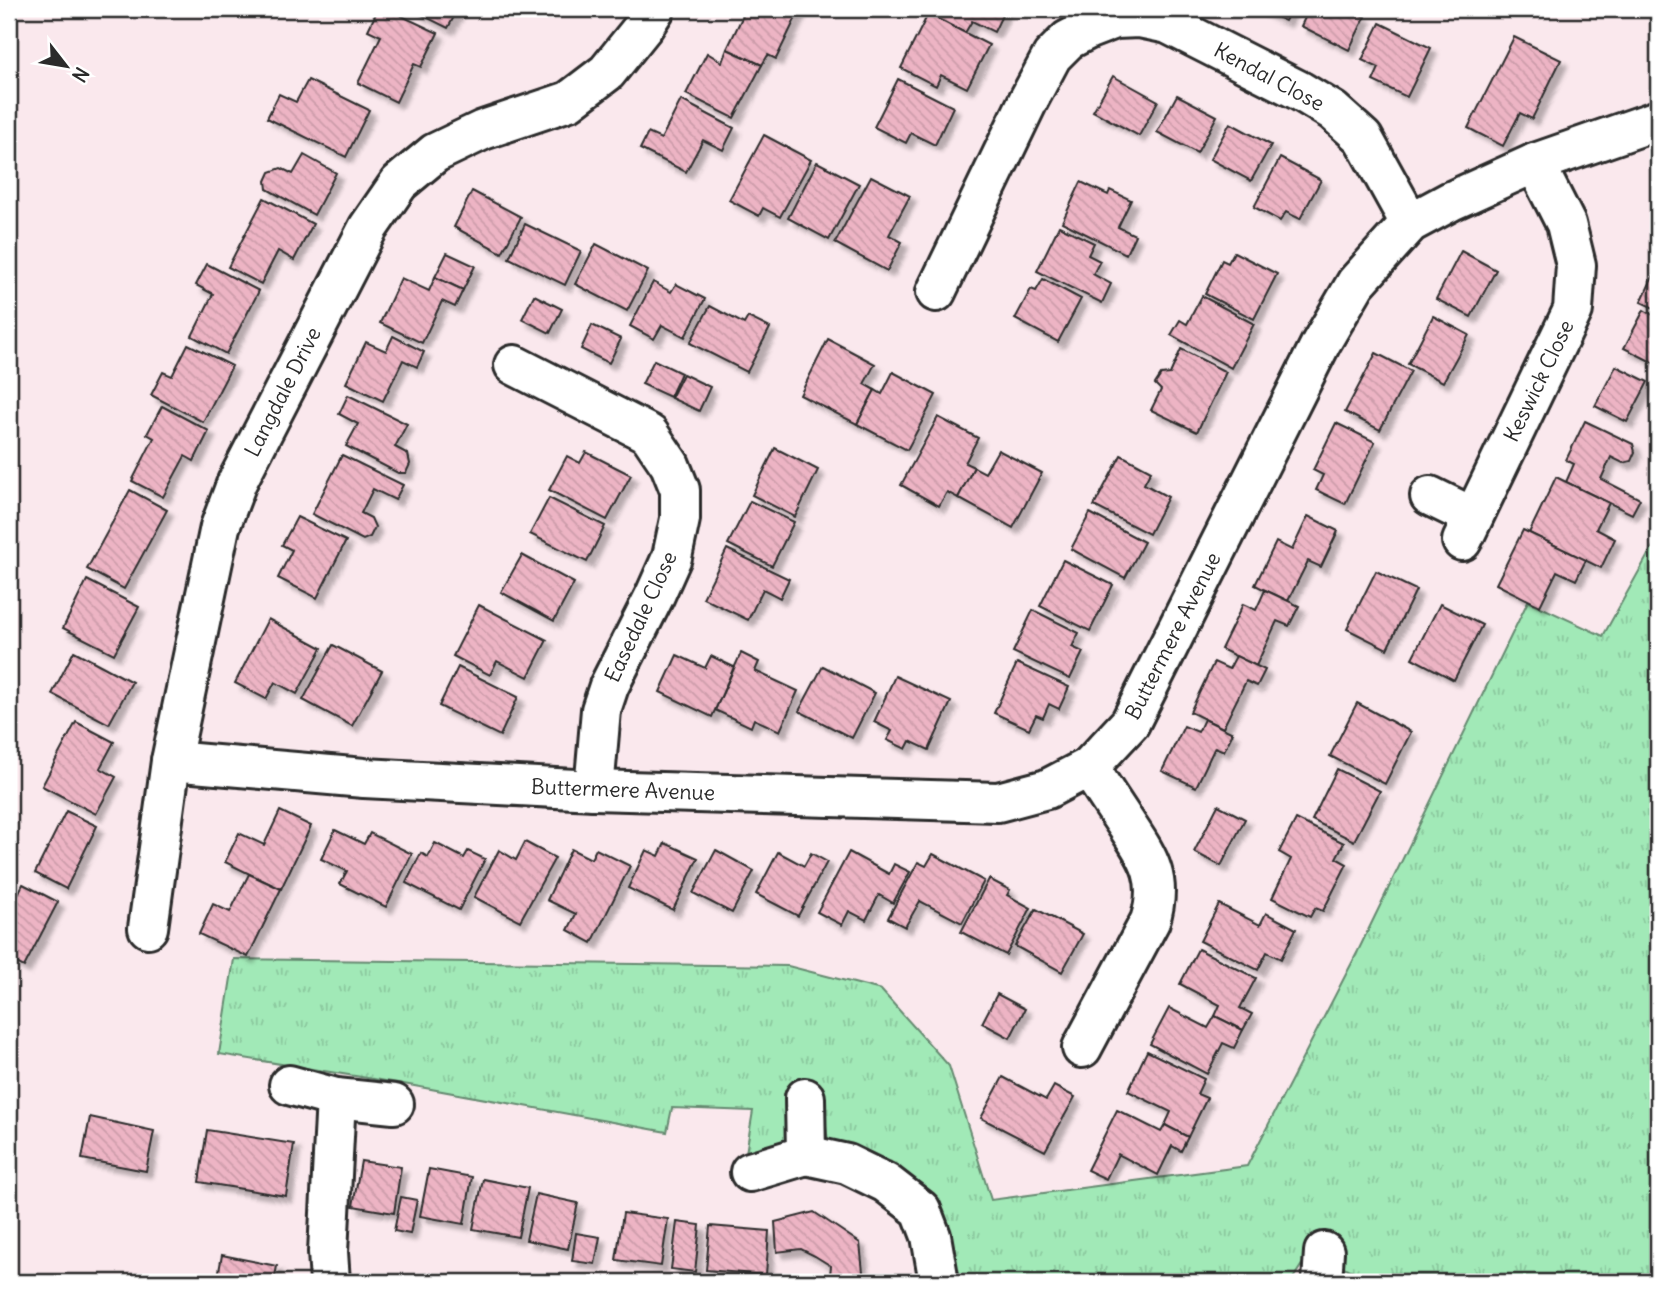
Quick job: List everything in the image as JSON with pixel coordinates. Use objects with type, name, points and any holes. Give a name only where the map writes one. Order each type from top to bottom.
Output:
[{"type":"street","name":"Langdale Drive","points":[[148,928],[171,761],[220,527],[237,482],[368,228],[399,183],[435,153],[483,130],[569,101],[607,72],[655,9]]},
{"type":"street","name":"Kendal Close","points":[[936,292],[1052,56],[1068,40],[1115,19],[1139,18],[1168,24],[1300,91],[1333,111],[1363,138],[1410,223]]},
{"type":"street","name":"Buttermere Avenue","points":[[171,761],[364,778],[594,790],[998,802],[1047,789],[1089,767],[1130,723],[1321,343],[1356,283],[1410,223],[1535,163],[1658,120]]},
{"type":"street","name":"Keswick Close","points":[[1430,496],[1468,529],[1573,310],[1576,265],[1566,224],[1535,163]]},
{"type":"street","name":"Easedale Close","points":[[514,365],[649,434],[670,465],[680,490],[680,519],[672,557],[609,687],[601,710],[594,790]]},
{"type":"street","points":[[1083,1048],[1150,921],[1155,903],[1154,880],[1148,859],[1089,767]]},
{"type":"street","points":[[289,1085],[336,1098],[394,1104]]},
{"type":"street","points":[[330,1282],[328,1252],[336,1098]]},
{"type":"street","points":[[805,1098],[806,1155]]},
{"type":"street","points":[[750,1172],[806,1155],[847,1164],[886,1183],[920,1210],[931,1236],[939,1282]]},
{"type":"green space","points":[[1658,537],[1658,1282],[1451,1282],[1435,1276],[1362,1275],[1339,1265],[1313,1247],[1292,1280],[1245,1278],[1194,1282],[952,1282],[920,1185],[828,1140],[820,1090],[784,1094],[786,1144],[745,1159],[753,1111],[672,1108],[667,1132],[398,1083],[219,1054],[234,959],[788,966],[881,990],[949,1066],[991,1200],[1247,1166],[1358,951],[1528,601],[1603,636]]},
{"type":"building","points":[[378,9],[387,9],[438,33],[421,67],[414,64],[396,102],[358,83],[381,36],[368,30]]},
{"type":"building","points":[[417,9],[458,9],[448,28],[416,12]]},
{"type":"building","points":[[746,9],[800,9],[776,59],[768,55],[762,65],[727,49]]},
{"type":"building","points":[[931,9],[1005,9],[994,32],[972,21],[965,33],[928,14]]},
{"type":"building","points":[[1259,9],[1291,9],[1285,21]]},
{"type":"building","points":[[1309,9],[1349,9],[1365,17],[1349,50],[1301,26]]},
{"type":"building","points":[[928,14],[989,45],[967,88],[941,75],[936,86],[901,68]]},
{"type":"building","points":[[1380,23],[1431,48],[1407,97],[1373,81],[1379,68],[1362,60]]},
{"type":"building","points":[[1514,37],[1561,60],[1532,119],[1520,113],[1503,146],[1468,128]]},
{"type":"building","points":[[727,49],[762,65],[734,118],[686,94],[707,53],[722,62]]},
{"type":"building","points":[[1113,76],[1158,101],[1139,136],[1093,111]]},
{"type":"building","points":[[898,79],[953,107],[935,145],[911,133],[906,143],[874,127]]},
{"type":"building","points":[[308,80],[369,110],[346,157],[267,118],[279,94],[296,102]]},
{"type":"building","points":[[1177,95],[1217,116],[1197,153],[1157,132]]},
{"type":"building","points":[[681,100],[734,128],[723,150],[703,140],[686,172],[640,149],[648,133],[661,139]]},
{"type":"building","points":[[1230,123],[1271,145],[1251,181],[1210,159]]},
{"type":"building","points":[[764,135],[811,160],[780,217],[763,208],[759,216],[729,200]]},
{"type":"building","points":[[304,155],[336,173],[314,215],[267,189],[266,181],[270,172],[281,168],[293,174]]},
{"type":"building","points":[[1280,158],[1321,180],[1300,219],[1286,212],[1280,221],[1254,207]]},
{"type":"building","points":[[817,162],[859,184],[829,240],[788,218]]},
{"type":"building","points":[[871,176],[910,196],[889,235],[902,242],[887,271],[835,243]]},
{"type":"building","points":[[1081,182],[1108,195],[1110,190],[1131,200],[1118,227],[1135,235],[1126,254],[1062,222]]},
{"type":"building","points":[[472,191],[521,217],[502,253],[454,227]]},
{"type":"building","points":[[264,198],[313,224],[294,260],[278,251],[261,284],[228,267]]},
{"type":"building","points":[[525,224],[581,251],[565,285],[509,258]]},
{"type":"building","points":[[1059,226],[1094,243],[1088,255],[1100,261],[1093,274],[1111,284],[1102,303],[1037,271]]},
{"type":"building","points":[[596,244],[648,271],[627,311],[575,284]]},
{"type":"building","points":[[1461,251],[1496,270],[1471,317],[1436,299]]},
{"type":"building","points":[[1234,252],[1277,274],[1254,319],[1205,294],[1222,260],[1228,263]]},
{"type":"building","points":[[447,253],[475,266],[463,290],[435,277]]},
{"type":"building","points":[[207,264],[259,291],[226,354],[192,336],[213,294],[196,285]]},
{"type":"building","points":[[1658,266],[1658,310],[1641,302]]},
{"type":"building","points":[[435,277],[463,290],[455,307],[442,301],[422,343],[380,323],[401,278],[429,291]]},
{"type":"building","points":[[1043,279],[1081,299],[1058,342],[1015,319],[1031,289],[1036,291]]},
{"type":"building","points":[[653,282],[671,292],[676,284],[705,299],[685,337],[662,325],[654,339],[630,326]]},
{"type":"building","points":[[534,295],[562,309],[550,333],[522,319]]},
{"type":"building","points":[[1202,296],[1254,324],[1231,368],[1171,335],[1180,320],[1187,324]]},
{"type":"building","points":[[710,306],[744,324],[748,317],[770,328],[747,372],[690,343]]},
{"type":"building","points":[[1644,310],[1658,318],[1656,364],[1624,348]]},
{"type":"building","points":[[1433,316],[1469,335],[1443,382],[1408,364]]},
{"type":"building","points":[[592,325],[621,339],[609,363],[581,349]]},
{"type":"building","points":[[393,336],[424,352],[417,367],[403,360],[383,401],[346,383],[366,342],[386,351]]},
{"type":"building","points":[[828,339],[875,364],[864,384],[875,390],[857,424],[800,395]]},
{"type":"building","points":[[188,344],[232,366],[203,422],[151,395],[163,372],[172,376]]},
{"type":"building","points":[[1181,349],[1226,372],[1197,432],[1151,410],[1161,390],[1155,384],[1161,375],[1170,374]]},
{"type":"building","points":[[1376,353],[1411,371],[1380,430],[1345,412]]},
{"type":"building","points":[[654,360],[681,373],[670,397],[642,384]]},
{"type":"building","points":[[1616,366],[1648,382],[1627,422],[1595,406]]},
{"type":"building","points":[[893,372],[936,395],[907,450],[857,424],[875,390],[882,394]]},
{"type":"building","points":[[683,374],[710,387],[699,411],[671,398]]},
{"type":"building","points":[[348,395],[407,424],[395,447],[408,454],[410,464],[406,473],[398,473],[346,446],[358,424],[339,414]]},
{"type":"building","points":[[162,406],[209,431],[194,461],[185,456],[163,497],[132,481],[154,438],[147,434]]},
{"type":"building","points":[[938,417],[978,438],[965,463],[974,467],[958,498],[947,492],[939,506],[901,485]]},
{"type":"building","points":[[1585,421],[1633,444],[1635,452],[1631,461],[1623,463],[1611,457],[1601,479],[1640,499],[1632,514],[1566,482],[1574,464],[1566,460]]},
{"type":"building","points":[[1336,423],[1375,442],[1345,504],[1316,490],[1323,475],[1313,470]]},
{"type":"building","points":[[775,448],[818,470],[795,517],[752,495]]},
{"type":"building","points":[[998,450],[1042,473],[1013,528],[958,498],[974,467],[985,473]]},
{"type":"building","points":[[586,452],[631,475],[607,520],[549,490],[567,456],[580,463]]},
{"type":"building","points":[[342,455],[403,485],[395,500],[373,489],[361,513],[371,518],[375,527],[370,537],[363,540],[312,514]]},
{"type":"building","points":[[1121,455],[1151,471],[1144,484],[1168,497],[1149,534],[1094,506]]},
{"type":"building","points":[[1556,477],[1609,503],[1596,529],[1615,539],[1601,568],[1529,533]]},
{"type":"building","points":[[130,490],[167,510],[124,589],[87,569]]},
{"type":"building","points":[[549,498],[605,526],[587,562],[530,534]]},
{"type":"building","points":[[750,501],[794,522],[772,566],[728,544]]},
{"type":"building","points":[[1090,513],[1144,542],[1125,578],[1071,549]]},
{"type":"building","points":[[1308,516],[1338,531],[1321,567],[1308,561],[1288,601],[1255,585],[1276,542],[1292,550]]},
{"type":"building","points":[[297,517],[346,541],[317,598],[278,578],[292,550],[282,545]]},
{"type":"building","points":[[1523,530],[1586,560],[1576,580],[1557,571],[1540,606],[1496,584]]},
{"type":"building","points":[[727,549],[789,579],[780,598],[763,589],[748,620],[703,598]]},
{"type":"building","points":[[522,555],[574,583],[554,621],[501,592]]},
{"type":"building","points":[[1063,560],[1113,585],[1090,631],[1040,606]]},
{"type":"building","points":[[1376,571],[1416,590],[1387,649],[1347,629]]},
{"type":"building","points":[[87,580],[139,607],[114,654],[63,628]]},
{"type":"building","points":[[1265,590],[1299,606],[1289,626],[1277,621],[1256,666],[1221,649],[1243,604],[1256,610]]},
{"type":"building","points":[[1440,604],[1482,625],[1454,680],[1412,658]]},
{"type":"building","points":[[479,605],[547,640],[528,677],[497,661],[490,675],[453,656]]},
{"type":"building","points":[[1033,610],[1079,633],[1072,647],[1083,652],[1070,679],[1013,652]]},
{"type":"building","points":[[268,619],[322,648],[297,694],[275,682],[266,699],[235,683]]},
{"type":"building","points":[[333,645],[382,671],[352,726],[303,700]]},
{"type":"building","points":[[74,651],[132,682],[109,724],[52,694]]},
{"type":"building","points":[[741,653],[759,662],[755,671],[798,691],[780,731],[754,719],[751,727],[715,710]]},
{"type":"building","points":[[677,655],[705,668],[711,656],[734,667],[712,717],[660,692]]},
{"type":"building","points":[[1236,656],[1265,670],[1257,686],[1246,681],[1223,728],[1190,712],[1214,662],[1229,669]]},
{"type":"building","points":[[1017,663],[1069,687],[1059,709],[1049,704],[1043,718],[1036,715],[1029,729],[994,713]]},
{"type":"building","points":[[823,666],[875,693],[852,738],[799,711]]},
{"type":"building","points":[[458,667],[518,697],[500,736],[439,706]]},
{"type":"building","points":[[895,676],[951,702],[929,750],[910,741],[906,749],[887,740],[892,731],[874,722]]},
{"type":"building","points":[[1357,703],[1411,732],[1385,784],[1330,756]]},
{"type":"building","points":[[1204,719],[1233,733],[1224,751],[1215,747],[1196,787],[1162,771],[1184,726],[1198,732]]},
{"type":"building","points":[[76,722],[114,742],[100,768],[116,777],[96,814],[42,786]]},
{"type":"building","points":[[1337,769],[1380,791],[1354,841],[1312,820]]},
{"type":"building","points":[[1218,805],[1245,819],[1221,866],[1194,852]]},
{"type":"building","points":[[66,811],[97,826],[66,889],[35,873]]},
{"type":"building","points":[[280,811],[311,826],[281,889],[225,862],[239,833],[264,845]]},
{"type":"building","points":[[1296,819],[1344,843],[1336,858],[1347,864],[1323,911],[1315,908],[1310,917],[1272,898],[1291,859],[1279,852]]},
{"type":"building","points":[[335,830],[364,844],[370,833],[412,854],[386,907],[340,884],[347,871],[321,859]]},
{"type":"building","points":[[525,842],[555,858],[520,921],[474,897],[499,850],[516,860]]},
{"type":"building","points":[[435,843],[464,858],[468,851],[485,859],[459,910],[406,883],[421,853],[428,857]]},
{"type":"building","points":[[665,843],[698,858],[673,910],[628,888],[646,850],[659,856]]},
{"type":"building","points":[[571,849],[591,859],[596,849],[630,866],[592,943],[568,930],[576,914],[547,900]]},
{"type":"building","points":[[716,850],[754,871],[732,913],[693,893]]},
{"type":"building","points":[[778,852],[804,866],[811,853],[827,862],[798,916],[756,894]]},
{"type":"building","points":[[849,852],[889,874],[894,864],[910,872],[893,903],[879,895],[866,920],[849,911],[842,925],[817,912]]},
{"type":"building","points":[[933,854],[984,881],[962,923],[920,901],[905,927],[888,918],[918,862],[926,866]]},
{"type":"building","points":[[249,874],[281,889],[248,957],[199,934],[213,904],[230,912]]},
{"type":"building","points":[[989,879],[1010,890],[1007,895],[1031,908],[1006,955],[961,932]]},
{"type":"building","points":[[23,884],[58,902],[24,967],[9,959],[9,912]]},
{"type":"building","points":[[1219,904],[1260,925],[1266,913],[1296,929],[1281,959],[1267,952],[1258,970],[1200,941]]},
{"type":"building","points":[[1036,909],[1083,934],[1062,972],[1015,946]]},
{"type":"building","points":[[1198,949],[1256,978],[1240,1008],[1252,1014],[1243,1030],[1215,1016],[1220,1005],[1180,984]]},
{"type":"building","points":[[997,994],[1025,1009],[1010,1038],[982,1023]]},
{"type":"building","points":[[1169,1008],[1208,1028],[1215,1016],[1243,1030],[1234,1048],[1223,1043],[1207,1074],[1150,1044]]},
{"type":"building","points":[[1147,1051],[1204,1079],[1197,1094],[1207,1098],[1188,1137],[1165,1125],[1171,1112],[1128,1091]]},
{"type":"building","points":[[1003,1077],[1046,1100],[1054,1086],[1075,1097],[1045,1151],[981,1118]]},
{"type":"building","points":[[1117,1110],[1161,1132],[1165,1125],[1188,1137],[1181,1151],[1172,1146],[1158,1175],[1118,1154],[1106,1179],[1087,1170]]},
{"type":"building","points":[[90,1117],[154,1131],[146,1171],[82,1159]]},
{"type":"building","points":[[207,1130],[294,1144],[286,1196],[199,1182]]},
{"type":"building","points":[[361,1161],[401,1167],[394,1213],[353,1206]]},
{"type":"building","points":[[429,1169],[472,1177],[464,1224],[420,1216]]},
{"type":"building","points":[[483,1179],[528,1188],[518,1237],[473,1229]]},
{"type":"building","points":[[536,1194],[578,1203],[568,1249],[526,1240]]},
{"type":"building","points":[[401,1197],[417,1200],[410,1234],[394,1231]]},
{"type":"building","points":[[814,1212],[860,1243],[864,1282],[829,1282],[831,1266],[815,1256],[801,1249],[777,1252],[775,1222]]},
{"type":"building","points":[[623,1213],[668,1219],[661,1266],[616,1260]]},
{"type":"building","points":[[677,1222],[700,1225],[695,1272],[671,1269]]},
{"type":"building","points":[[710,1226],[769,1231],[766,1275],[706,1270]]},
{"type":"building","points":[[576,1233],[600,1237],[595,1264],[572,1261]]},
{"type":"building","points":[[222,1255],[277,1266],[274,1282],[217,1282]]}]
